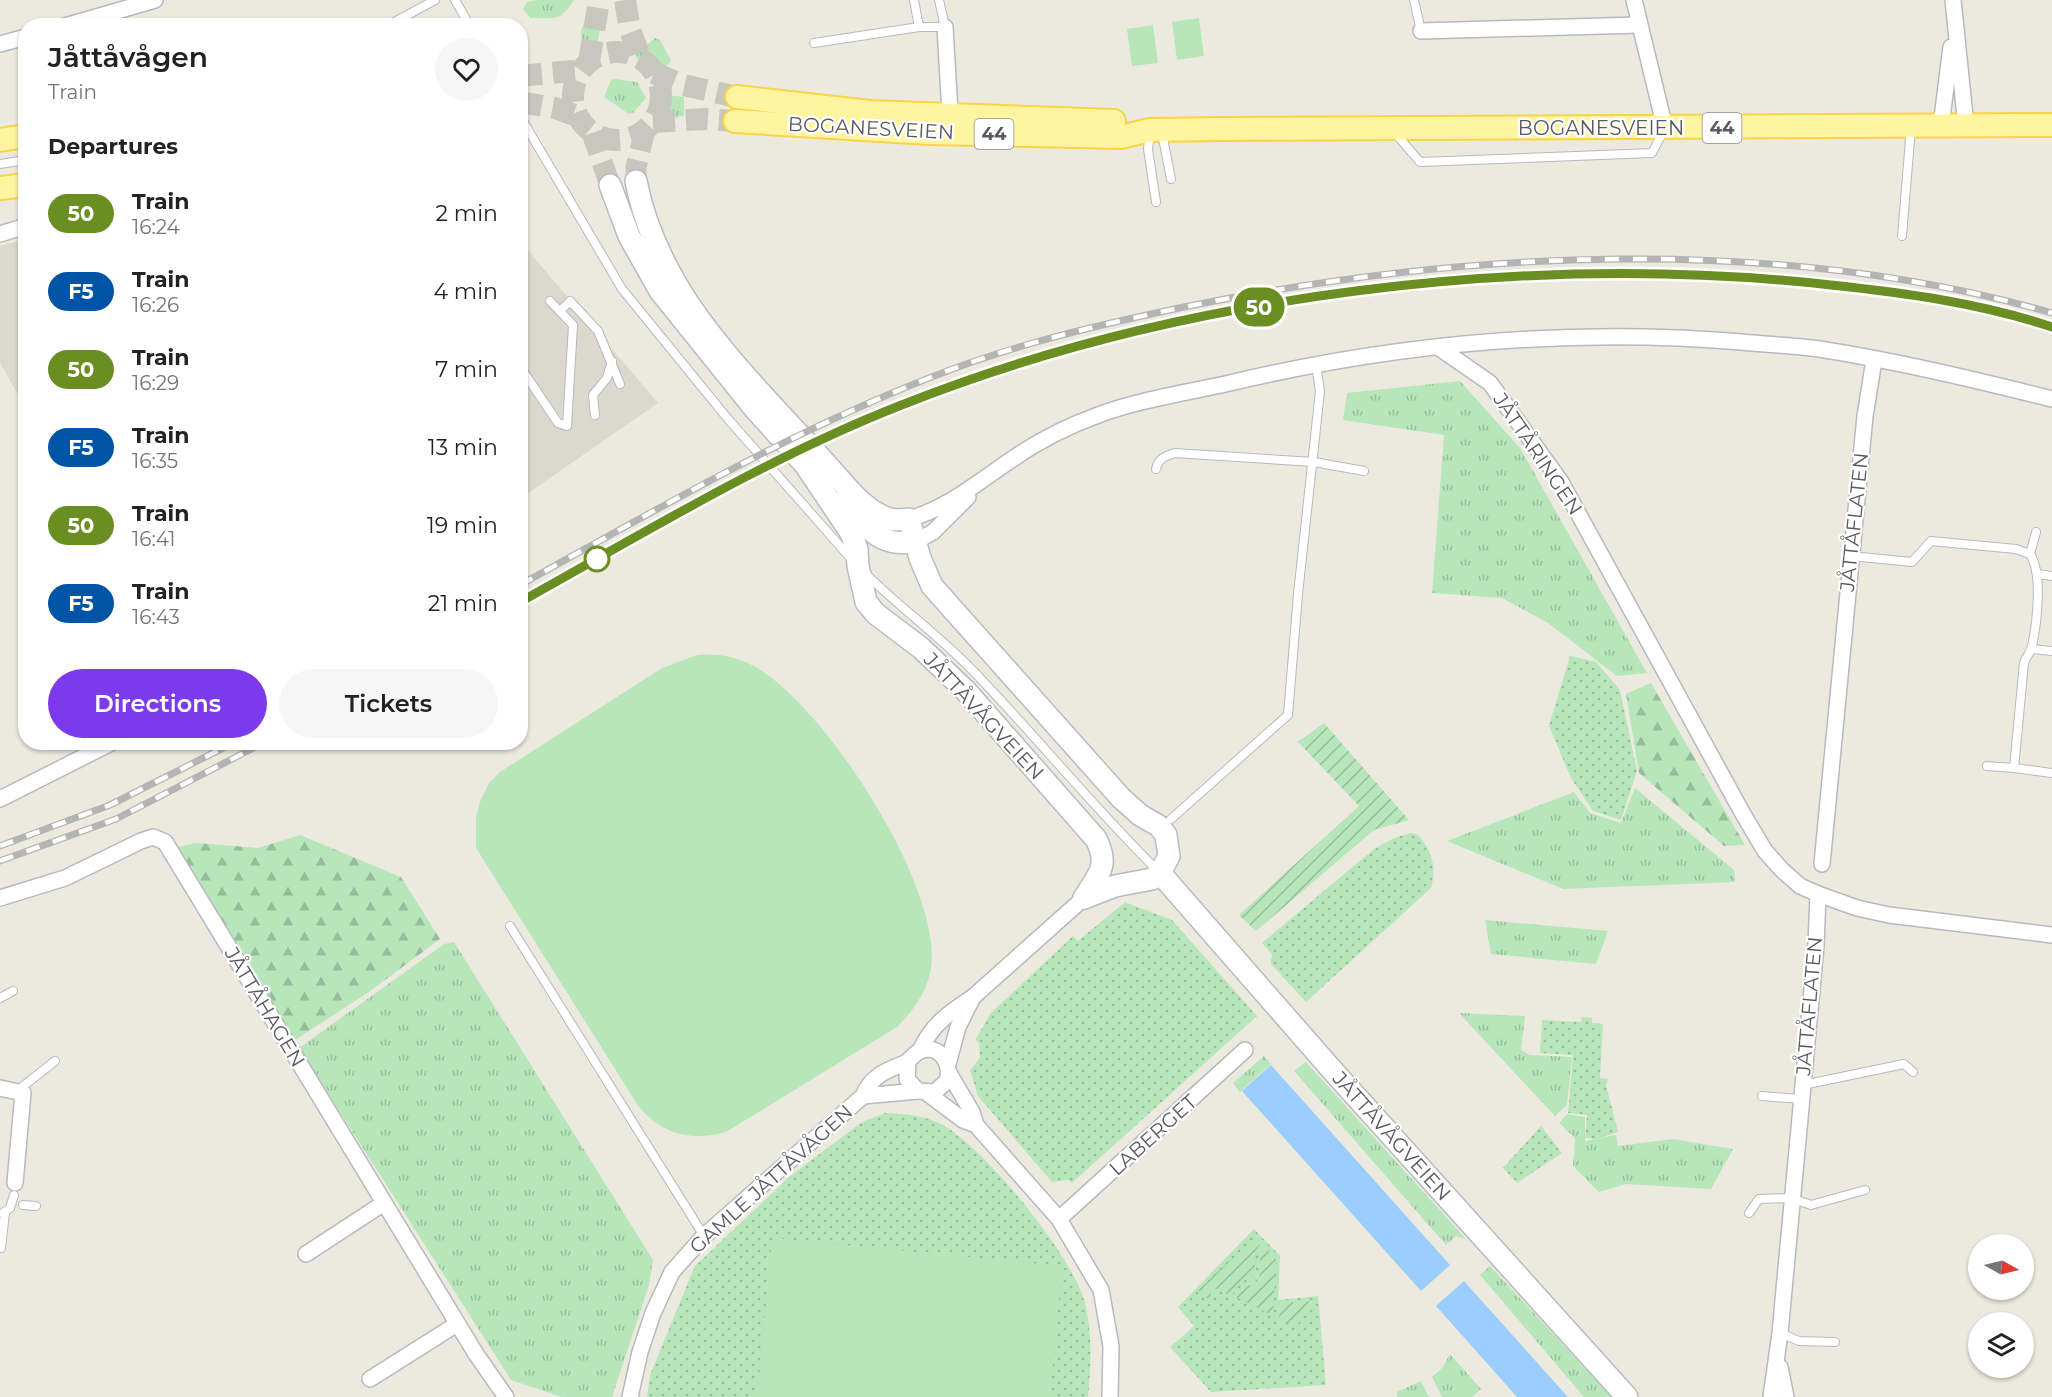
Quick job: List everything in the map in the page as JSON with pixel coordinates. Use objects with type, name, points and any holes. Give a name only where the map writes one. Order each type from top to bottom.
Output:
[{"type":"main road","name":"BOGANESVEIEN","points":[[737,97],[870,112],[950,113],[1122,122],[1156,130]]},
{"type":"main road","name":"BOGANESVEIEN","points":[[735,121],[929,133],[1121,136],[1156,130],[2052,125]]},
{"type":"main road","points":[[0,140],[18,137]]},
{"type":"main road","points":[[0,188],[18,186]]},
{"type":"street","points":[[93,18],[155,0]]},
{"type":"street","points":[[1634,0],[1665,128]]},
{"type":"street","points":[[1953,0],[1966,126]]},
{"type":"street","points":[[1421,31],[1639,25]]},
{"type":"street","points":[[1941,126],[1943,96],[1955,26]]},
{"type":"street","points":[[945,27],[950,113]]},
{"type":"street","points":[[0,44],[18,39]]},
{"type":"street","points":[[636,181],[643,213],[660,251],[688,302],[767,399],[863,502],[891,519],[909,519],[925,514],[980,484],[1014,458],[1056,434],[1102,413],[1316,364],[1438,347],[1544,338],[1703,339],[1817,349],[2052,399]]},
{"type":"street","name":"JÅTTÅVÅGVEIEN","points":[[610,185],[629,236],[660,291],[754,408],[808,469],[880,539],[892,543],[915,542]]},
{"type":"street","points":[[0,234],[18,228]]},
{"type":"street","name":"JÅTTÅRINGEN","points":[[1438,347],[1490,383],[1529,434],[1561,482],[1765,851],[1800,886],[1818,894]]},
{"type":"street","name":"JÅTTÅFLATEN","points":[[1822,864],[1865,416],[1874,360]]},
{"type":"street","name":"JÅTTÅVÅGVEIEN","points":[[808,469],[851,533],[857,549],[858,566],[866,602],[876,614],[921,648],[966,691],[1096,839],[1103,858],[1101,874],[1084,898]]},
{"type":"street","points":[[915,542],[949,518],[980,484]]},
{"type":"street","points":[[909,519],[915,542],[933,586],[1121,798],[1140,815],[1159,826],[1166,835],[1169,856],[1160,873],[1146,881],[1114,886],[1084,898]]},
{"type":"street","points":[[0,799],[97,750]]},
{"type":"street","name":"JÅTTÅHAGEN","points":[[0,898],[65,878],[141,841],[153,837],[165,842],[457,1324],[506,1397]]},
{"type":"street","name":"JÅTTÅVÅGVEIEN","points":[[1160,873],[1333,1071],[1627,1397]]},
{"type":"street","points":[[1818,894],[1857,908],[1889,915],[2052,935]]},
{"type":"street","name":"JÅTTÅFLATEN","points":[[1771,1397],[1778,1356],[1816,946],[1818,894]]},
{"type":"street","name":"GAMLE JÅTTÅVÅGEN","points":[[630,1397],[640,1352],[653,1313],[672,1272],[704,1236],[863,1096],[867,1086],[889,1067],[908,1062],[920,1051],[928,1032],[952,1010],[973,997],[1084,898]]},
{"type":"street","name":"GAMLE JÅTTÅVÅGEN","points":[[949,1069],[958,1027],[973,997]]},
{"type":"street","name":"LABERGET","points":[[1059,1219],[1245,1050]]},
{"type":"street","points":[[920,1051],[936,1052],[949,1069],[972,1112],[976,1125],[1059,1219],[1101,1290],[1111,1346],[1110,1397]]},
{"type":"street","points":[[908,1062],[907,1079],[963,1120],[976,1125]]},
{"type":"street","points":[[922,1092],[943,1086],[949,1069]]},
{"type":"street","points":[[0,1088],[23,1094],[16,1173]]},
{"type":"street","name":"GAMLE JÅTTÅVÅGEN","points":[[863,1096],[922,1092]]},
{"type":"street","points":[[306,1254],[384,1203]]},
{"type":"street","points":[[370,1379],[457,1324]]},
{"type":"street","name":"JÅTTÅFLATEN","points":[[1778,1356],[1785,1397]]},
{"type":"lane","points":[[402,18],[435,0]]},
{"type":"lane","points":[[455,0],[465,18]]},
{"type":"lane","points":[[914,0],[919,27]]},
{"type":"lane","points":[[814,43],[919,27],[945,27],[939,0]]},
{"type":"lane","points":[[1414,0],[1421,31]]},
{"type":"lane","points":[[1902,237],[1912,144],[1911,126]]},
{"type":"lane","points":[[1392,129],[1420,162],[1652,153],[1665,128]]},
{"type":"lane","points":[[528,130],[622,289],[728,419],[858,566],[879,587],[945,642],[973,670],[1118,832],[1160,873]]},
{"type":"lane","points":[[1156,130],[1171,179]]},
{"type":"lane","points":[[1156,130],[1148,149],[1156,202]]},
{"type":"lane","points":[[0,164],[18,161]]},
{"type":"lane","points":[[528,378],[558,423],[567,426],[573,325],[550,301]]},
{"type":"lane","points":[[560,311],[570,301],[598,331],[612,360],[620,384],[612,380],[602,383]]},
{"type":"lane","points":[[595,415],[593,395],[610,372],[612,360]]},
{"type":"lane","points":[[1171,819],[1288,715],[1298,594],[1320,391],[1316,364]]},
{"type":"lane","points":[[1156,469],[1157,462],[1175,453],[1314,462],[1364,471]]},
{"type":"lane","points":[[2014,768],[2024,663],[2032,649],[2038,574],[2030,554],[2036,532]]},
{"type":"lane","points":[[1851,556],[1912,562],[1931,541],[2016,549],[2030,554]]},
{"type":"lane","points":[[2038,574],[2052,576]]},
{"type":"lane","points":[[2032,649],[2052,651]]},
{"type":"lane","points":[[1987,766],[2052,773]]},
{"type":"lane","points":[[510,926],[704,1236]]},
{"type":"lane","points":[[0,998],[13,991]]},
{"type":"lane","points":[[16,1092],[55,1061]]},
{"type":"lane","points":[[1762,1096],[1801,1092],[1904,1064],[1912,1072]]},
{"type":"lane","points":[[1,1248],[2,1214],[10,1208],[16,1173]]},
{"type":"lane","points":[[1749,1213],[1759,1199],[1791,1198],[1811,1205],[1865,1190]]},
{"type":"lane","points":[[22,1205],[36,1206]]},
{"type":"lane","points":[[1780,1333],[1799,1341],[1835,1342]]},
{"type":"shaded area","points":[[18,241],[18,395],[0,363],[0,246]]},
{"type":"shaded area","points":[[528,250],[658,403],[528,493]]},
{"type":"green space","points":[[574,0],[561,15],[530,18],[523,9],[527,2]]},
{"type":"green space","points":[[1199,18],[1204,56],[1177,60],[1172,22]]},
{"type":"green space","points":[[591,19],[599,21],[601,25],[594,57],[587,58],[581,30]]},
{"type":"green space","points":[[1153,25],[1158,63],[1132,66],[1127,29]]},
{"type":"green space","points":[[655,38],[660,40],[671,61],[661,72],[641,65],[635,55]]},
{"type":"green space","points":[[611,80],[637,82],[646,98],[633,113],[629,114],[604,97]]},
{"type":"green space","points":[[667,95],[684,97],[684,115],[673,119],[660,114]]},
{"type":"green space","points":[[1460,381],[1520,448],[1647,673],[1617,676],[1548,623],[1502,598],[1432,593],[1444,435],[1343,420],[1347,393]]},
{"type":"green space","points":[[697,655],[729,657],[744,661],[759,669],[786,690],[816,722],[846,761],[875,804],[900,849],[919,894],[930,935],[931,969],[918,1001],[897,1027],[726,1132],[701,1136],[666,1129],[655,1122],[637,1104],[476,848],[476,818],[480,802],[489,783],[500,772],[662,668]]},
{"type":"green space","points":[[1570,656],[1596,662],[1620,690],[1637,771],[1621,820],[1593,811],[1571,778],[1549,726]]},
{"type":"green space","points":[[1651,683],[1745,845],[1724,846],[1639,773],[1626,694]]},
{"type":"green space","points":[[1324,723],[1409,820],[1374,830],[1256,931],[1239,915],[1359,806],[1298,742]]},
{"type":"green space","points":[[1635,788],[1734,870],[1735,882],[1563,889],[1447,841],[1574,792],[1590,813],[1621,823]]},
{"type":"green space","points":[[1411,833],[1418,835],[1430,853],[1433,866],[1431,888],[1306,1002],[1271,964],[1272,954],[1262,943],[1374,849],[1394,838]]},
{"type":"green space","points":[[300,835],[401,877],[440,939],[369,992],[295,1040],[177,847],[196,843],[258,848]]},
{"type":"green space","points":[[1125,902],[1172,920],[1257,1016],[1072,1183],[1068,1180],[1052,1182],[978,1096],[970,1070],[980,1058],[979,1043],[975,1040],[991,1013],[1073,936],[1078,941]]},
{"type":"green space","points":[[1485,920],[1608,931],[1596,964],[1491,954]]},
{"type":"green space","points":[[454,942],[653,1260],[649,1285],[612,1397],[562,1397],[511,1380],[299,1048],[444,944]]},
{"type":"green space","points":[[1459,1013],[1525,1016],[1521,1050],[1530,1055],[1572,1057],[1567,1105],[1555,1116]]},
{"type":"green space","points":[[1582,1017],[1592,1018],[1592,1023],[1603,1024],[1600,1078],[1608,1079],[1606,1085],[1618,1132],[1597,1139],[1585,1138],[1587,1115],[1568,1113],[1573,1055],[1540,1053],[1542,1020],[1581,1022]]},
{"type":"green space","points":[[1264,1056],[1271,1064],[1240,1092],[1233,1083]]},
{"type":"green space","points":[[1306,1062],[1466,1239],[1456,1236],[1446,1245],[1294,1071]]},
{"type":"green space","points":[[885,1113],[929,1119],[943,1125],[960,1137],[1002,1178],[1061,1254],[1074,1277],[1086,1309],[1090,1347],[1088,1397],[647,1397],[650,1375],[695,1266],[789,1177],[862,1122]]},
{"type":"green space","points":[[1567,1114],[1585,1117],[1585,1141],[1616,1135],[1618,1146],[1673,1139],[1733,1149],[1711,1189],[1626,1184],[1599,1192],[1573,1166],[1575,1138],[1559,1123]]},
{"type":"green space","points":[[1541,1126],[1562,1153],[1517,1183],[1503,1168]]},
{"type":"green space","points":[[1254,1229],[1280,1256],[1278,1300],[1318,1296],[1326,1385],[1211,1392],[1170,1347],[1194,1326],[1178,1307]]},
{"type":"green space","points":[[1256,1237],[1261,1243],[1254,1253],[1256,1273],[1236,1286],[1232,1296],[1210,1286],[1211,1302],[1198,1290]]},
{"type":"green space","points":[[772,1238],[1062,1266],[1050,1397],[757,1397]]},
{"type":"green space","points":[[1265,1246],[1276,1259],[1273,1316],[1236,1297],[1245,1285],[1252,1286],[1259,1278],[1260,1252]]},
{"type":"green space","points":[[1490,1266],[1611,1397],[1584,1397],[1480,1275]]},
{"type":"green space","points":[[1312,1301],[1297,1326],[1279,1318],[1280,1303]]},
{"type":"green space","points":[[1450,1354],[1481,1389],[1472,1397],[1442,1397],[1432,1377],[1443,1367]]},
{"type":"green space","points":[[1421,1381],[1429,1397],[1397,1397],[1397,1392]]},
{"type":"water","points":[[1271,1065],[1450,1265],[1421,1291],[1242,1091]]},
{"type":"water","points":[[1464,1281],[1568,1397],[1517,1397],[1436,1306]]},
{"type":"tunnel","points":[[589,62],[599,0]]},
{"type":"tunnel","points":[[625,0],[630,30],[641,59]]},
{"type":"tunnel","points":[[617,52],[642,59],[654,71],[661,96],[654,121],[642,133],[617,140],[592,133],[580,121],[573,96],[580,71],[592,59],[617,52]]},
{"type":"tunnel","points":[[528,75],[582,70]]},
{"type":"tunnel","points":[[654,73],[683,85],[737,97]]},
{"type":"tunnel","points":[[528,103],[555,108],[577,116]]},
{"type":"tunnel","points":[[653,122],[706,119],[735,121]]},
{"type":"tunnel","points":[[636,181],[636,167],[645,130]]},
{"type":"tunnel","points":[[592,133],[610,185]]},
{"type":"railway","points":[[528,581],[772,449],[876,400],[960,366],[1087,329],[1184,307],[1290,288],[1399,273],[1509,263],[1620,259],[1730,261],[1839,271],[1947,288],[2052,313]]},
{"type":"railway","points":[[528,597],[754,473],[899,406],[1007,367],[1121,335],[1238,310],[1358,291],[1478,279],[1598,274],[1716,276],[1831,285],[1915,296],[1998,312],[2052,327]]},
{"type":"railway","points":[[0,846],[110,805],[219,750]]},
{"type":"railway","points":[[0,861],[116,819],[250,750]]},
{"type":"train","name":"50","points":[[528,598],[739,481],[811,444],[900,405],[984,374],[1077,347],[1149,329],[1253,308],[1415,285],[1581,274],[1676,274],[1784,279],[1892,291],[1990,309],[2052,327]]}]
